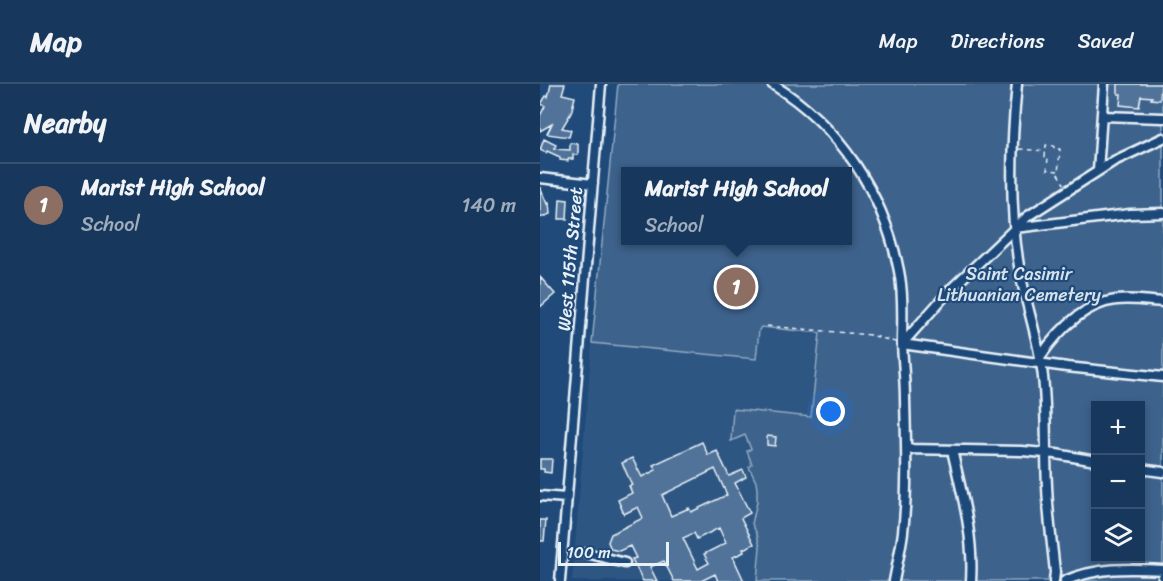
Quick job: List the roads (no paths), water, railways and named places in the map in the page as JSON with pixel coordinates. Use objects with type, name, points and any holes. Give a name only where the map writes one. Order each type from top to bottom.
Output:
[{"type":"street","name":"West 115th Street","points":[[560,581],[601,84]]},
{"type":"street","points":[[772,84],[820,121],[840,142],[858,167],[874,195],[888,229],[899,273],[903,313],[906,449],[903,534],[894,581]]},
{"type":"street","points":[[1017,84],[1012,149],[1015,228],[1018,263],[1043,378],[1047,488],[1054,581]]},
{"type":"street","points":[[1098,171],[1104,84]]},
{"type":"street","points":[[1102,116],[1163,118]]},
{"type":"street","points":[[902,344],[951,289],[1028,216],[1114,161],[1163,138]]},
{"type":"street","points":[[540,178],[593,184]]},
{"type":"street","points":[[1015,228],[1130,214],[1163,213]]},
{"type":"street","points":[[1040,359],[1052,340],[1084,311],[1106,302],[1126,299],[1163,302]]},
{"type":"street","points":[[902,344],[1040,359],[1116,373],[1163,377]]},
{"type":"street","points":[[906,449],[1022,451],[1091,460]]},
{"type":"street","points":[[952,450],[970,533],[971,581]]},
{"type":"street","points":[[1145,470],[1163,472]]},
{"type":"street","points":[[540,496],[567,498]]},
{"type":"street","points":[[587,552],[625,563]]},
{"type":"street","points":[[1065,581],[1099,570],[1163,570]]},
{"type":"place","name":"Marist High School","points":[[736,287]]},
{"type":"park label","name":"Saint Casimir Lithuanian Cemetery","points":[[1019,284]]}]
